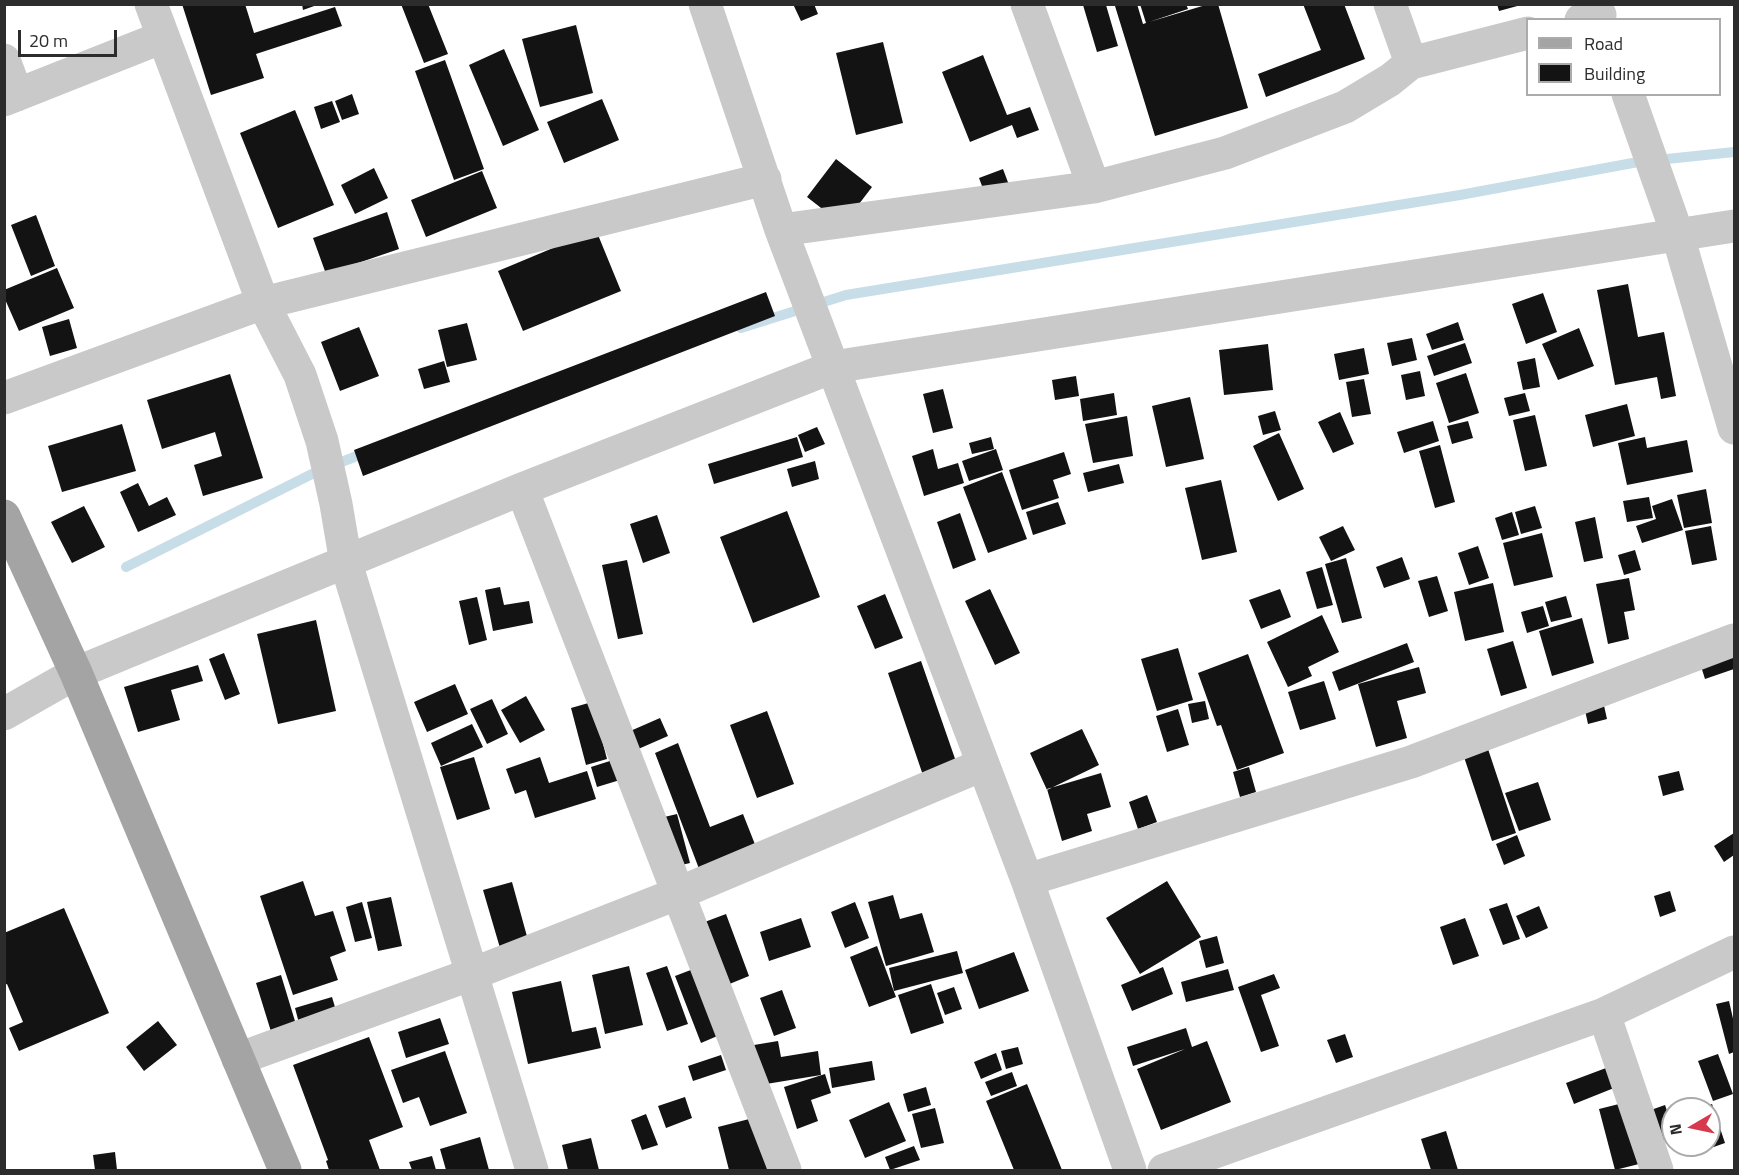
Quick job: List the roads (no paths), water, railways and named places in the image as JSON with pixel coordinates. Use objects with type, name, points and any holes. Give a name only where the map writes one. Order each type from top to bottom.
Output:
[{"type":"main road","points":[[4,516],[76,673],[285,1170]]},
{"type":"street","points":[[151,4],[263,303],[300,375],[322,441],[346,562],[532,1170]]},
{"type":"street","points":[[705,4],[786,243],[1027,880],[1130,1170]]},
{"type":"street","points":[[1027,4],[1094,187]]},
{"type":"street","points":[[1390,4],[1412,63]]},
{"type":"street","points":[[786,243],[1094,187],[1225,153],[1345,107],[1390,80],[1412,63],[1526,33]]},
{"type":"street","points":[[4,60],[11,98],[163,37]]},
{"type":"street","points":[[1629,96],[1674,224],[1734,428]]},
{"type":"street","points":[[4,398],[263,303],[765,179]]},
{"type":"street","points":[[4,714],[76,673],[522,489],[833,367],[1674,224],[1734,226]]},
{"type":"street","points":[[522,489],[785,1170]]},
{"type":"street","points":[[1027,880],[1411,762],[1734,640]]},
{"type":"street","points":[[238,1059],[472,974],[679,893],[982,765]]},
{"type":"street","points":[[1164,1170],[1604,1014],[1734,952]]},
{"type":"street","points":[[1604,1014],[1657,1170]]},
{"type":"waterway","points":[[741,328],[846,295],[1460,195],[1638,162],[1734,152]]},
{"type":"waterway","points":[[126,567],[318,471],[370,451]]}]
